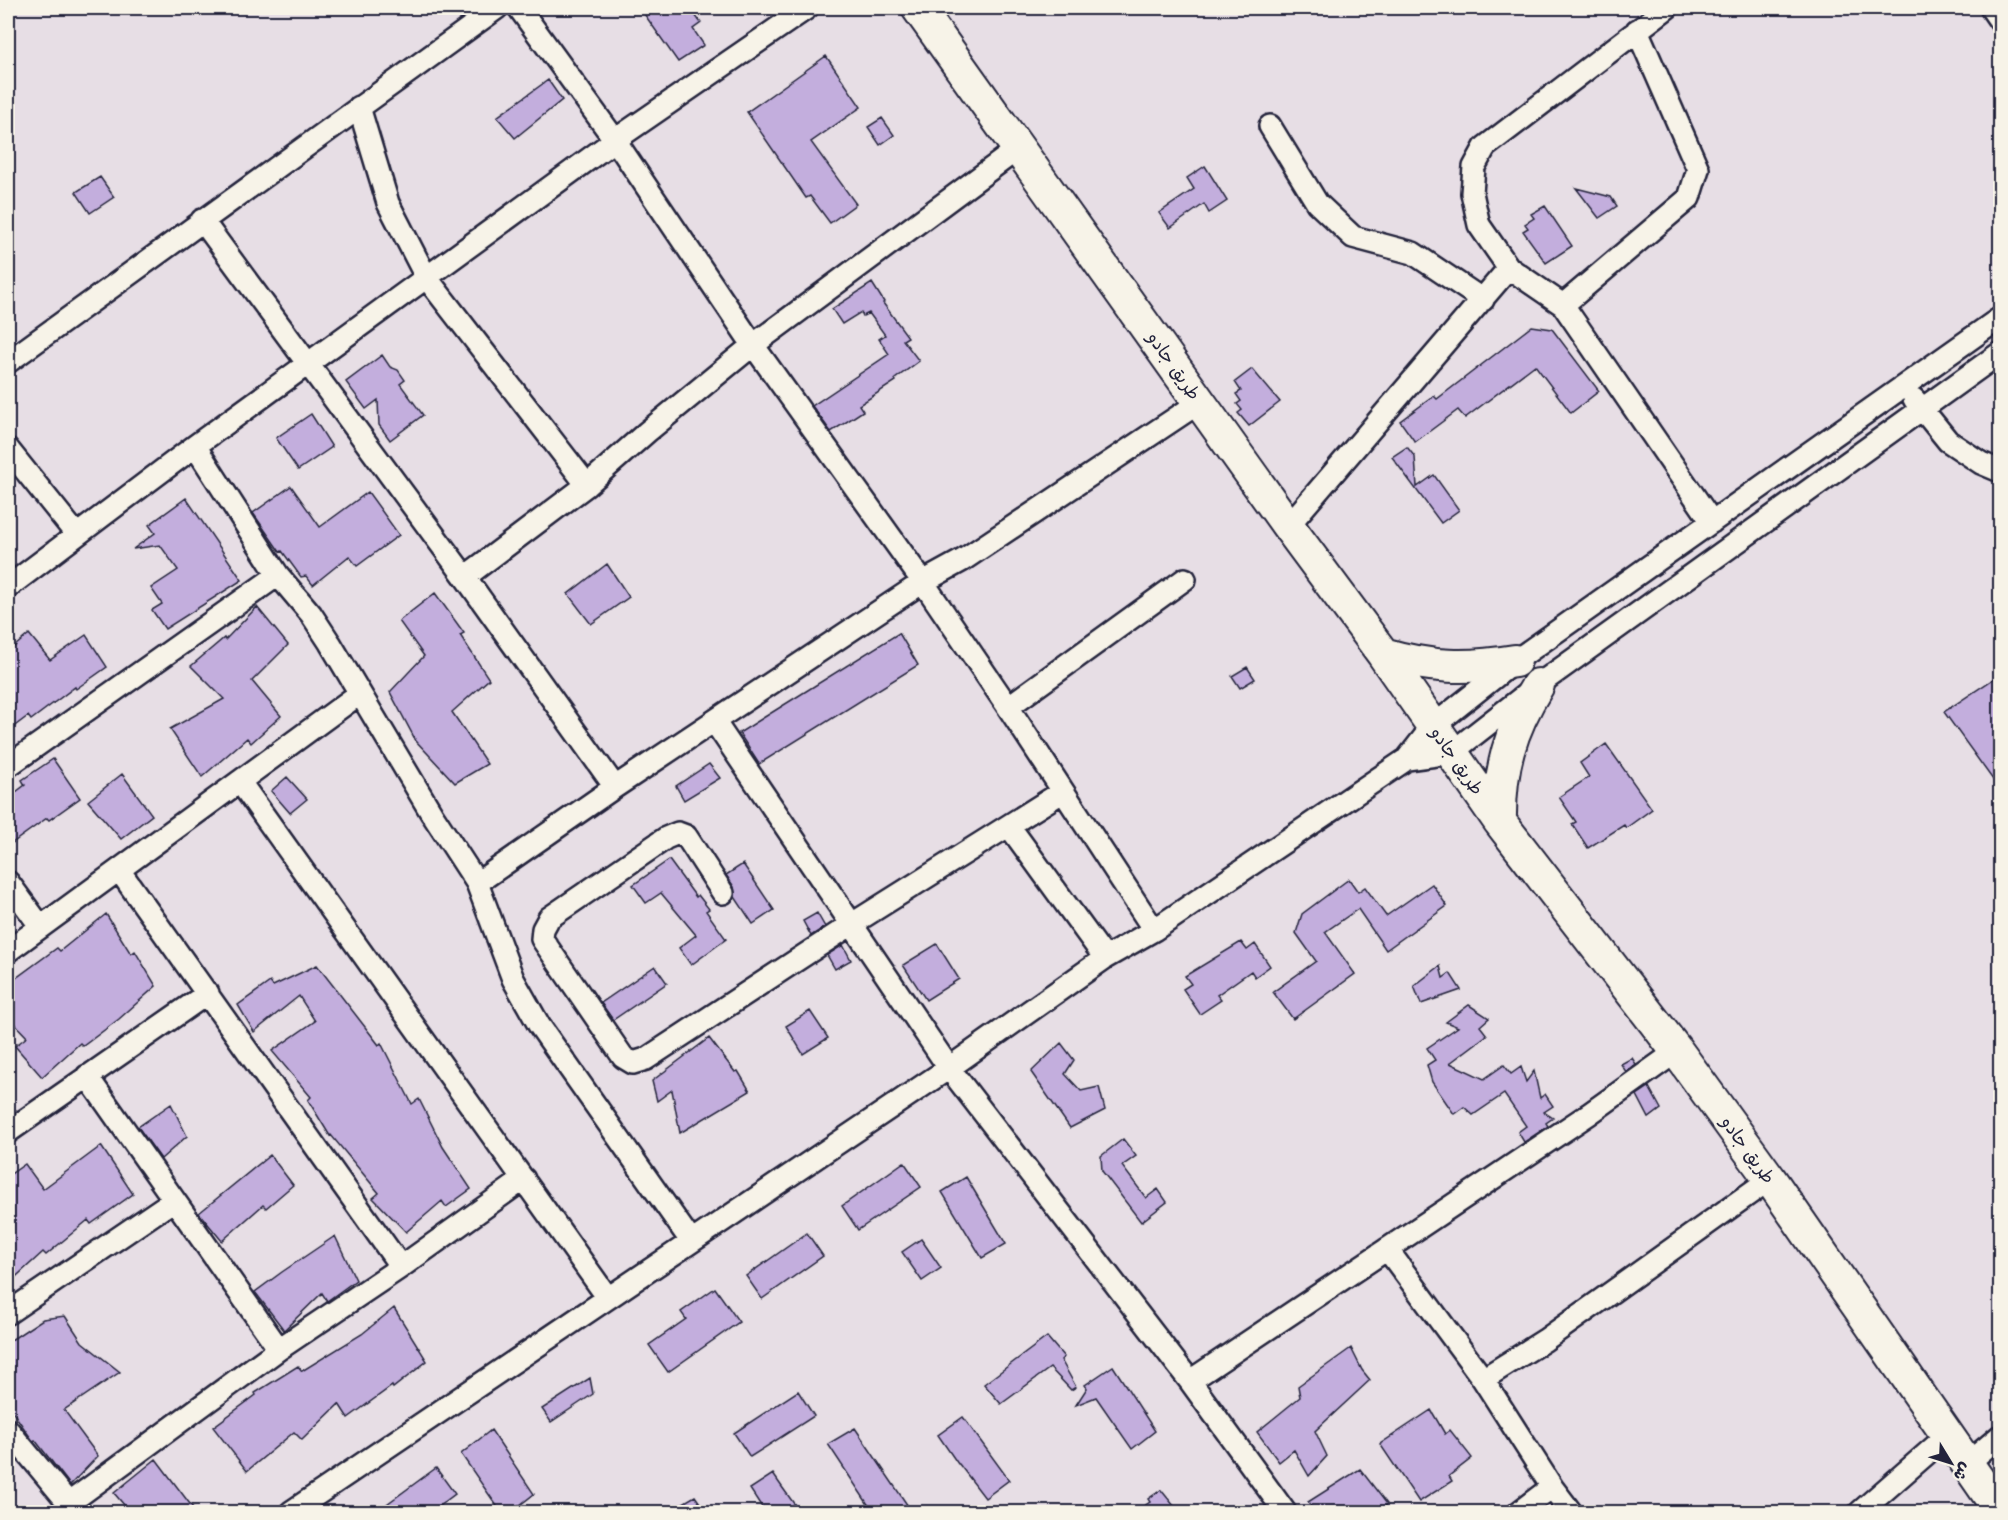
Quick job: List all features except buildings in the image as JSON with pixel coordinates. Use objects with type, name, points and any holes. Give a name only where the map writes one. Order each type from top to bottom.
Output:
[{"type":"highway","name":"طريق جادو","points":[[918,8],[1288,526],[1383,654],[1500,822],[1677,1051],[1770,1179],[2001,1510]]},
{"type":"highway","points":[[1383,654],[1417,663],[1462,667],[1515,660]]},
{"type":"highway","points":[[1500,822],[1500,790],[1507,750],[1525,706],[1538,685]]},
{"type":"street","points":[[8,362],[497,8]]},
{"type":"street","points":[[519,8],[615,140],[753,345],[923,582],[1154,930]]},
{"type":"street","points":[[8,587],[195,446],[615,140],[807,8]]},
{"type":"street","points":[[1667,8],[1485,147],[1474,167],[1472,193],[1479,225],[1509,268],[1563,305],[1712,522]]},
{"type":"street","points":[[1991,8],[2001,21]]},
{"type":"street","points":[[1563,305],[1689,198],[1698,169],[1637,30]]},
{"type":"street","points":[[359,107],[388,203],[426,277],[587,485]]},
{"type":"street","points":[[1270,126],[1317,203],[1353,237],[1413,253],[1483,300]]},
{"type":"street","points":[[465,577],[587,485],[647,432],[753,345],[1019,148]]},
{"type":"street","points":[[202,220],[465,577],[615,787]]},
{"type":"street","points":[[1288,526],[1509,268]]},
{"type":"street","points":[[291,1512],[949,1068],[1105,958],[1154,930],[1407,759],[1432,727],[1515,660],[2001,318]]},
{"type":"street","points":[[1407,759],[1451,753],[1538,685],[2001,353]]},
{"type":"street","points":[[1904,387],[1948,441],[1981,463],[2001,471]]},
{"type":"street","points":[[477,883],[714,721],[923,582],[963,560],[1200,402]]},
{"type":"street","points":[[195,446],[279,575],[311,614],[477,883],[513,979],[538,1025],[691,1241]]},
{"type":"street","points":[[8,448],[76,534]]},
{"type":"street","points":[[8,766],[279,575]]},
{"type":"street","points":[[1008,707],[1185,579]]},
{"type":"street","points":[[8,951],[359,694]]},
{"type":"street","points":[[714,721],[949,1068],[1190,1381],[1286,1512]]},
{"type":"street","points":[[240,782],[608,1298]]},
{"type":"street","points":[[723,893],[686,836],[678,833],[666,838],[549,918],[543,929],[542,939],[623,1057],[633,1062],[646,1059],[852,924],[1062,792]]},
{"type":"street","points":[[1009,826],[1105,958]]},
{"type":"street","points":[[119,870],[401,1267]]},
{"type":"street","points":[[8,882],[41,927]]},
{"type":"street","points":[[8,1132],[208,993]]},
{"type":"street","points":[[1190,1381],[1589,1114],[1677,1051]]},
{"type":"street","points":[[87,1076],[279,1349]]},
{"type":"street","points":[[8,1430],[73,1508],[279,1349],[401,1267],[524,1179]]},
{"type":"street","points":[[1484,1379],[1545,1340],[1770,1179]]},
{"type":"street","points":[[8,1313],[174,1200]]},
{"type":"street","points":[[1387,1249],[1484,1379],[1552,1487],[1571,1512]]},
{"type":"street","points":[[1860,1512],[1948,1435]]},
{"type":"street","points":[[1968,1464],[2001,1436]]},
{"type":"street","points":[[1519,1512],[1552,1487]]}]
